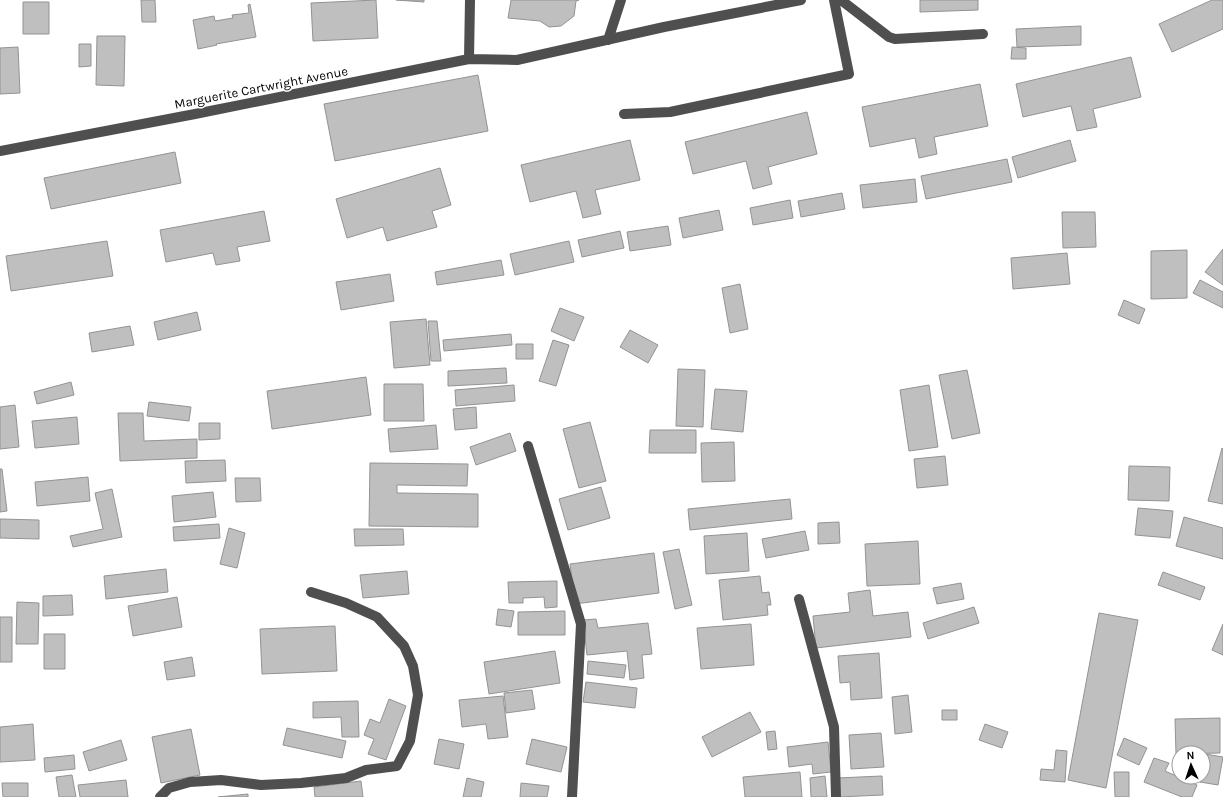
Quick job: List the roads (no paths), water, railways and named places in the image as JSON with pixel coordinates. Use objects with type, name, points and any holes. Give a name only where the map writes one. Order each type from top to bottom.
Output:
[{"type":"street","points":[[470,0],[470,59]]},
{"type":"street","points":[[608,40],[621,0]]},
{"type":"street","name":"Marguerite Cartwright Avenue","points":[[0,151],[470,59],[517,60],[664,27],[801,0]]},
{"type":"street","points":[[624,114],[670,112],[849,74],[834,0]]},
{"type":"street","points":[[841,0],[889,37],[895,39],[983,34]]},
{"type":"street","points":[[528,446],[581,624],[572,797]]},
{"type":"street","points":[[160,797],[169,788],[190,782],[221,780],[261,785],[301,783],[346,778],[366,770],[397,766],[410,741],[418,695],[413,666],[404,646],[377,617],[346,603],[311,592]]},
{"type":"street","points":[[798,599],[834,727],[836,797]]}]
